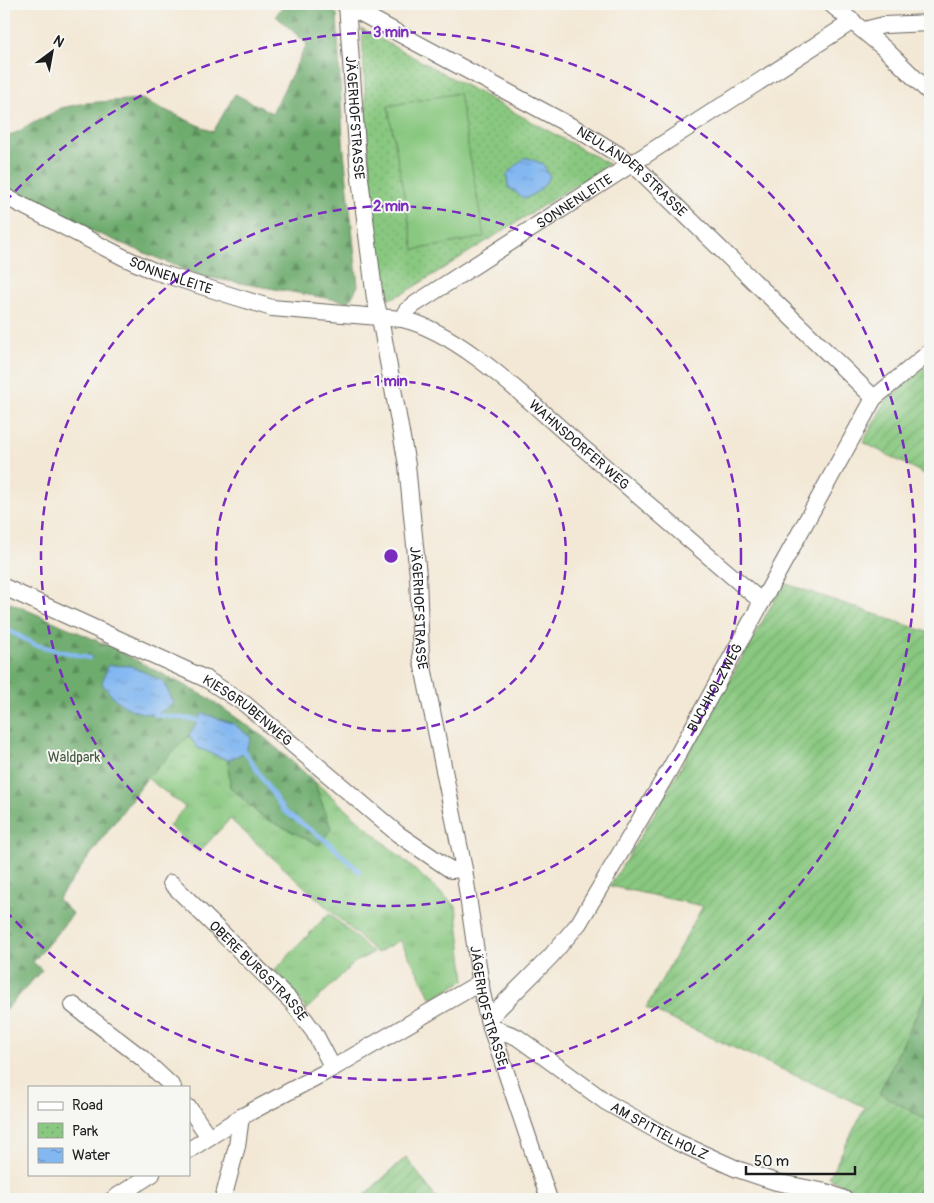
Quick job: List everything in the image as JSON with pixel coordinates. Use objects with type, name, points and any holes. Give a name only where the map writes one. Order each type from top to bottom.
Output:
[{"type":"street","points":[[831,4],[858,26],[930,93]]},
{"type":"street","name":"NEULÄNDER STRASSE","points":[[346,5],[582,132],[632,163],[874,398]]},
{"type":"street","name":"JÄGERHOFSTRASSE","points":[[346,5],[358,162],[375,299],[407,465],[418,576],[421,657],[464,869],[481,982],[490,1023],[550,1199]]},
{"type":"street","name":"SONNENLEITE","points":[[402,319],[406,311],[415,304],[632,163],[858,26],[930,23]]},
{"type":"street","name":"SONNENLEITE","points":[[4,196],[154,271],[272,308],[380,318]]},
{"type":"street","name":"WAHNSDORFER WEG","points":[[380,318],[402,319],[422,326],[445,338],[500,378],[762,602]]},
{"type":"street","name":"BUCHHOLZWEG","points":[[490,1023],[579,923],[671,767],[874,398],[930,352]]},
{"type":"street","name":"KIESGRUBENWEG","points":[[4,587],[206,679],[245,704],[398,834],[451,870],[464,869]]},
{"type":"street","name":"OBERE BURGSTRASSE","points":[[171,882],[292,1002],[314,1032],[333,1068]]},
{"type":"street","points":[[190,1149],[241,1117],[333,1068],[481,982]]},
{"type":"street","points":[[73,1005],[142,1058],[172,1086]]},
{"type":"street","name":"AM SPITTELHOLZ","points":[[490,1023],[517,1037],[606,1102],[678,1142],[737,1169],[776,1182],[826,1192],[844,1199]]},
{"type":"street","points":[[190,1109],[209,1137]]},
{"type":"street","points":[[223,1199],[237,1146],[241,1117]]},
{"type":"street","points":[[113,1199],[149,1176]]},
{"type":"green space","points":[[284,4],[320,4],[337,14],[343,142],[358,286],[349,302],[200,276],[85,228],[4,186],[4,139],[61,108],[85,103],[141,99],[213,132],[235,94],[272,113],[307,44],[276,16]]},
{"type":"green space","points":[[362,29],[609,164],[404,293],[389,299],[380,271],[368,150]]},
{"type":"green space","points":[[459,93],[484,237],[414,250],[388,106]]},
{"type":"green space","points":[[930,363],[930,477],[863,442],[886,401]]},
{"type":"green space","points":[[784,583],[930,633],[930,986],[879,1093],[930,1122],[930,1163],[916,1199],[870,1199],[829,1178],[865,1107],[646,1008],[703,906],[610,886],[659,806]]},
{"type":"green space","name":"Waldpark","points":[[4,600],[105,644],[207,697],[265,738],[314,781],[331,829],[319,845],[262,817],[230,787],[228,760],[245,752],[202,713],[189,736],[147,778],[58,899],[73,914],[33,962],[42,970],[4,1012]]},
{"type":"green space","points":[[189,736],[198,748],[228,760],[230,787],[262,817],[331,828],[314,781],[456,906],[465,980],[432,999],[400,940],[377,953],[230,819],[199,852],[169,826],[185,807],[147,778]]},
{"type":"green space","points":[[329,913],[373,953],[355,962],[306,1010],[297,995],[275,970]]},
{"type":"green space","points":[[930,986],[930,1122],[879,1093]]},
{"type":"green space","points":[[406,1157],[437,1199],[360,1199]]},
{"type":"green space","points":[[930,1163],[930,1199],[916,1199]]},
{"type":"water","points":[[525,157],[543,164],[550,177],[540,190],[525,199],[508,187],[507,174]]},
{"type":"water","points":[[108,665],[131,666],[163,681],[174,703],[156,715],[139,712],[125,706],[113,697],[102,683]]},
{"type":"water","points":[[202,713],[234,724],[251,738],[245,752],[228,760],[198,748],[189,736]]},
{"type":"waterway","points":[[4,628],[36,645],[89,658]]},
{"type":"waterway","points":[[152,711],[156,715],[198,720],[201,722]]},
{"type":"waterway","points":[[241,749],[245,752],[284,811],[328,842],[360,872]]}]
